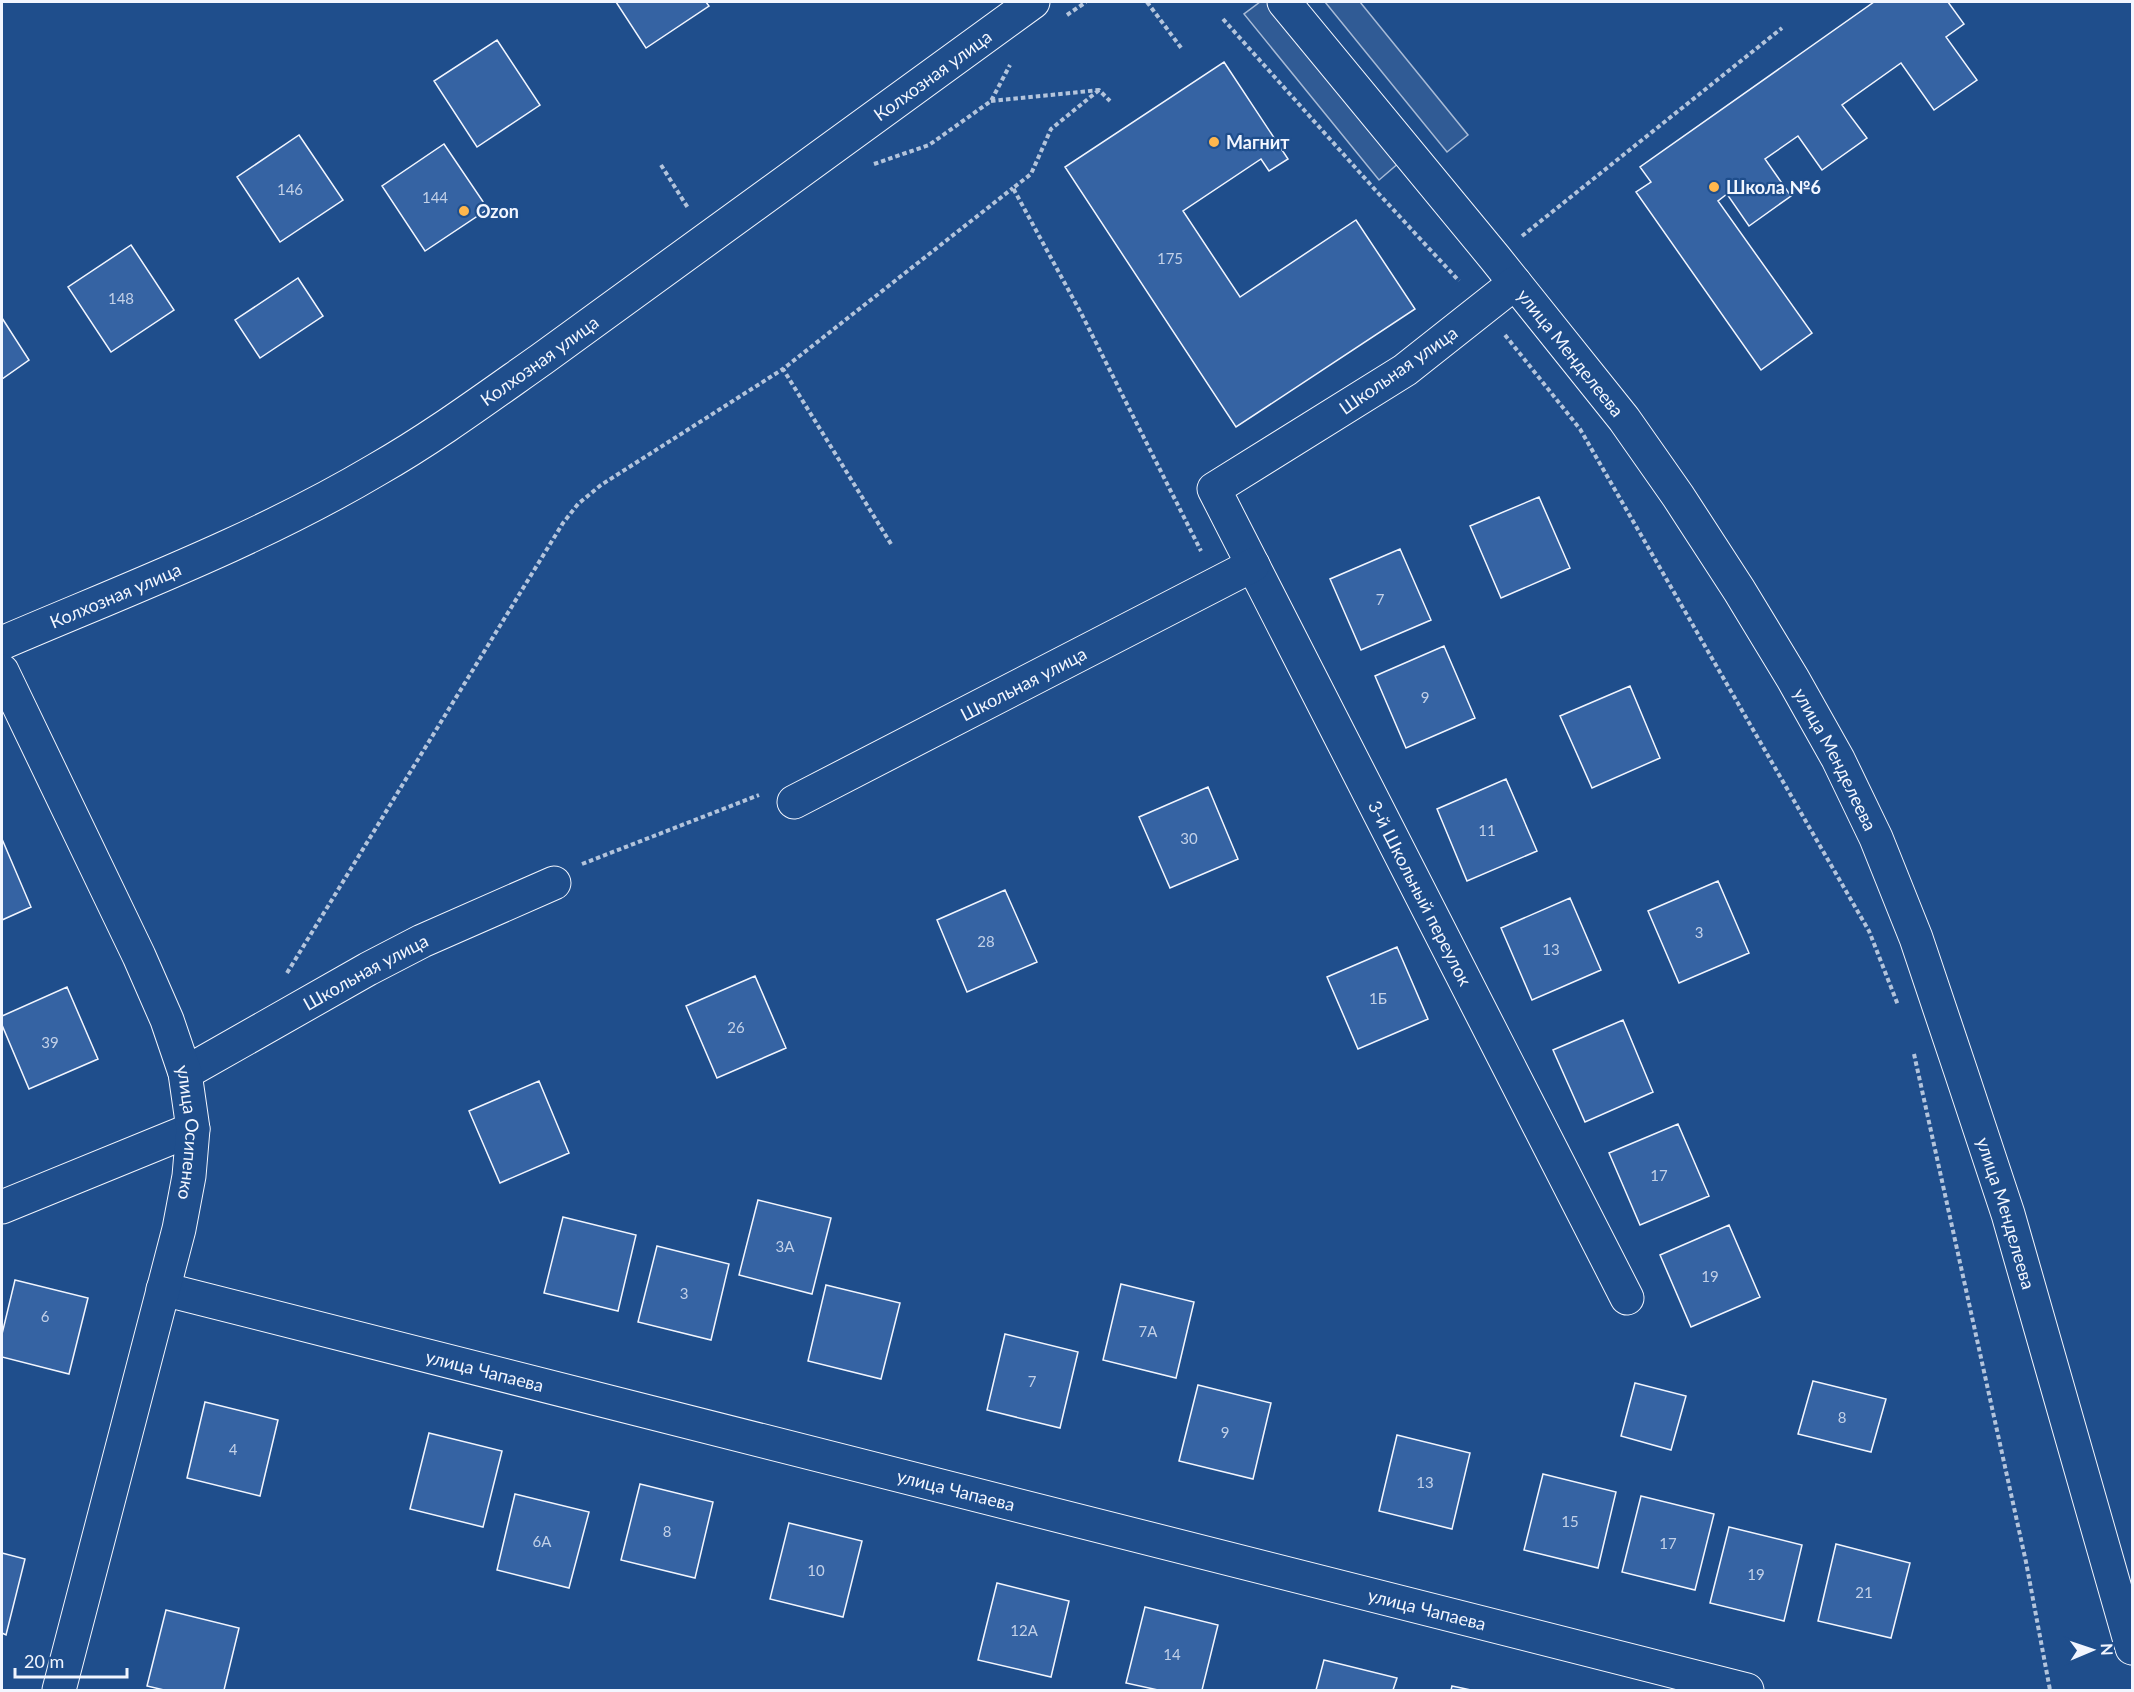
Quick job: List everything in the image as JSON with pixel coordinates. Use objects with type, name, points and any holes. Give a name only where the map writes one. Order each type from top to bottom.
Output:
[{"type":"street","name":"Колхозная улица","points":[[2,643],[211,554],[302,511],[377,470],[467,412],[542,359],[1033,2]]},
{"type":"street","name":"улица Менделеева","points":[[1284,2],[1624,419],[1709,543],[1793,680],[1838,759],[1876,838],[1916,938],[2008,1214],[2133,1648]]},
{"type":"street","name":"Школьная улица","points":[[1214,489],[1404,370],[1485,309],[1515,283]]},
{"type":"street","name":"3-й Школьный переулок","points":[[1214,489],[1627,1298]]},
{"type":"street","name":"Школьная улица","points":[[794,802],[1253,565]]},
{"type":"street","name":"улица Осипенко","points":[[2,671],[139,956],[167,1020],[184,1073],[193,1129],[189,1176],[179,1229],[59,1690]]},
{"type":"street","name":"Школьная улица","points":[[184,1073],[422,941],[554,883]]},
{"type":"street","points":[[2,1207],[193,1129]]},
{"type":"street","name":"улица Чапаева","points":[[164,1289],[1747,1690]]},
{"type":"path","points":[[1147,2],[1182,49]]},
{"type":"path","points":[[1223,19],[1485,309],[1580,429],[1869,931],[1899,1008]]},
{"type":"path","points":[[1495,258],[1782,28]]},
{"type":"path","points":[[992,101],[1099,90]]},
{"type":"path","points":[[1099,90],[1110,102]]},
{"type":"path","points":[[284,977],[557,533],[578,504],[601,485],[783,369],[1031,174],[1051,129],[1099,90]]},
{"type":"path","points":[[1013,188],[1091,332],[1217,584]]},
{"type":"path","points":[[783,369],[891,544]]},
{"type":"path","points":[[554,883],[587,861],[762,795],[794,802]]},
{"type":"path","points":[[1914,1052],[2026,1562],[2050,1690]]},
{"type":"shaded area","points":[[1260,2],[1270,2],[1400,162],[1379,180],[1244,14]]},
{"type":"shaded area","points":[[1325,2],[1360,2],[1468,135],[1447,152]]},
{"type":"building","points":[[616,2],[706,2],[709,6],[646,48]]},
{"type":"building","name":"Школа №6","points":[[1874,2],[1948,2],[1964,24],[1946,37],[1977,80],[1934,110],[1901,63],[1842,105],[1867,138],[1822,170],[1798,136],[1765,159],[1791,196],[1749,226],[1727,194],[1718,201],[1812,333],[1761,370],[1636,192],[1651,182],[1640,167]]},
{"type":"building","points":[[497,40],[540,105],[477,147],[434,81]]},
{"type":"building","points":[[1224,62],[1288,159],[1269,171],[1261,159],[1183,211],[1240,297],[1356,220],[1415,309],[1236,427],[1065,167]]},
{"type":"building","points":[[299,135],[343,200],[280,242],[237,177]]},
{"type":"building","points":[[444,144],[488,209],[425,251],[382,186]]},
{"type":"building","points":[[131,245],[174,310],[111,352],[68,287]]},
{"type":"building","points":[[298,278],[323,316],[260,358],[235,320]]},
{"type":"building","points":[[2,318],[29,360],[2,379]]},
{"type":"building","points":[[1539,497],[1570,568],[1501,598],[1470,526]]},
{"type":"building","points":[[1400,549],[1431,620],[1361,650],[1330,579]]},
{"type":"building","points":[[1444,646],[1475,718],[1406,748],[1375,676]]},
{"type":"building","points":[[1630,686],[1660,758],[1592,788],[1560,716]]},
{"type":"building","points":[[1506,779],[1537,851],[1467,881],[1437,809]]},
{"type":"building","points":[[1208,787],[1238,859],[1170,888],[1139,817]]},
{"type":"building","points":[[2,839],[31,907],[2,920]]},
{"type":"building","points":[[1718,881],[1749,953],[1679,983],[1648,911]]},
{"type":"building","points":[[1005,890],[1037,962],[967,992],[937,920]]},
{"type":"building","points":[[1570,898],[1601,970],[1532,1000],[1501,928]]},
{"type":"building","points":[[1397,947],[1428,1019],[1358,1049],[1327,977]]},
{"type":"building","points":[[755,976],[786,1048],[717,1078],[686,1006]]},
{"type":"building","points":[[67,987],[98,1059],[29,1089],[2,1025],[2,1016]]},
{"type":"building","points":[[1623,1020],[1653,1092],[1585,1122],[1553,1050]]},
{"type":"building","points":[[539,1081],[569,1153],[500,1183],[469,1111]]},
{"type":"building","points":[[1678,1124],[1709,1196],[1640,1225],[1609,1153]]},
{"type":"building","points":[[758,1200],[831,1218],[812,1294],[739,1275]]},
{"type":"building","points":[[563,1217],[636,1235],[618,1311],[544,1293]]},
{"type":"building","points":[[1729,1225],[1760,1297],[1691,1327],[1660,1255]]},
{"type":"building","points":[[657,1246],[729,1264],[711,1340],[638,1322]]},
{"type":"building","points":[[15,1280],[88,1298],[69,1374],[2,1357],[2,1334]]},
{"type":"building","points":[[1121,1284],[1194,1302],[1176,1378],[1103,1360]]},
{"type":"building","points":[[826,1285],[900,1303],[881,1379],[808,1361]]},
{"type":"building","points":[[1005,1334],[1078,1352],[1060,1428],[987,1410]]},
{"type":"building","points":[[1813,1381],[1886,1399],[1871,1452],[1798,1434]]},
{"type":"building","points":[[1635,1383],[1686,1396],[1671,1450],[1621,1436]]},
{"type":"building","points":[[1198,1385],[1271,1403],[1253,1479],[1179,1461]]},
{"type":"building","points":[[205,1402],[278,1420],[260,1496],[187,1478]]},
{"type":"building","points":[[429,1433],[502,1451],[483,1527],[410,1509]]},
{"type":"building","points":[[1397,1435],[1470,1453],[1452,1529],[1379,1511]]},
{"type":"building","points":[[1543,1474],[1616,1492],[1598,1568],[1524,1550]]},
{"type":"building","points":[[640,1484],[713,1502],[695,1578],[621,1560]]},
{"type":"building","points":[[515,1494],[589,1512],[569,1588],[497,1570]]},
{"type":"building","points":[[1641,1496],[1714,1514],[1695,1590],[1622,1572]]},
{"type":"building","points":[[789,1523],[862,1541],[843,1617],[770,1599]]},
{"type":"building","points":[[1729,1527],[1802,1545],[1784,1621],[1710,1603]]},
{"type":"building","points":[[1836,1544],[1910,1563],[1891,1638],[1818,1621]]},
{"type":"building","points":[[2,1553],[25,1559],[6,1635],[2,1633]]},
{"type":"building","points":[[997,1583],[1069,1601],[1051,1677],[978,1660]]},
{"type":"building","points":[[1145,1607],[1218,1625],[1202,1690],[1158,1690],[1126,1683]]},
{"type":"building","points":[[166,1610],[239,1628],[224,1690],[164,1690],[147,1686]]},
{"type":"building","points":[[1324,1660],[1397,1678],[1393,1690],[1316,1690]]},
{"type":"building","points":[[1452,1686],[1471,1690],[1451,1690]]},
{"type":"place","name":"Магнит","points":[[1214,142]]},
{"type":"place","name":"Школа №6","points":[[1714,187]]},
{"type":"place","name":"Ozon","points":[[464,211]]}]
